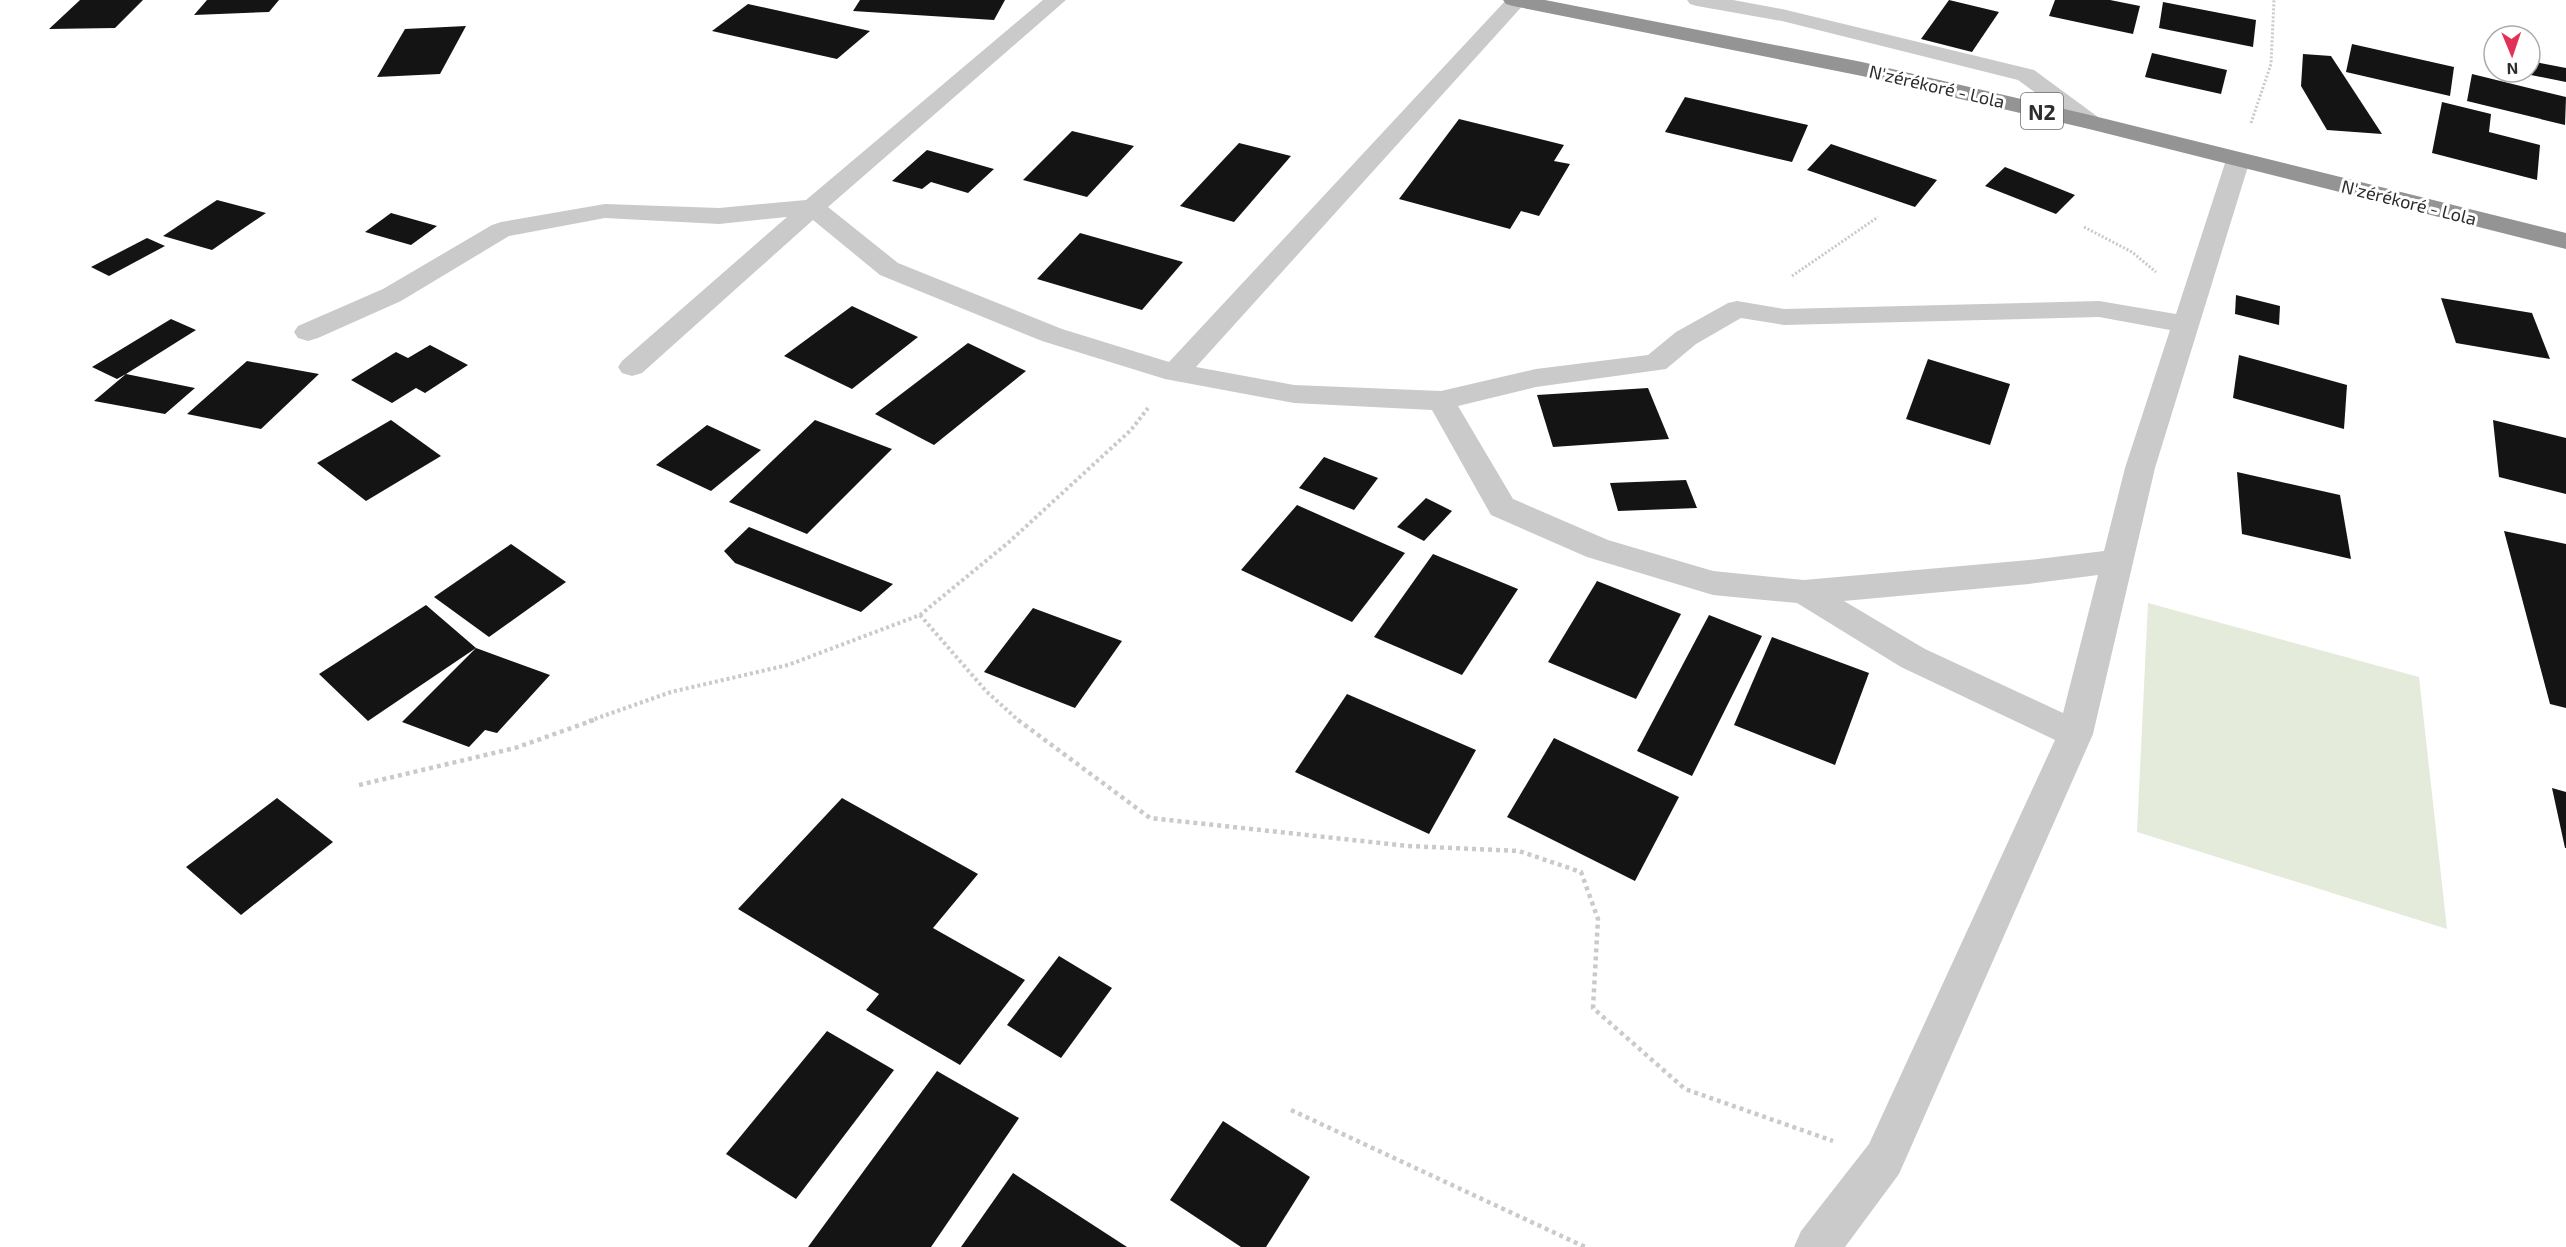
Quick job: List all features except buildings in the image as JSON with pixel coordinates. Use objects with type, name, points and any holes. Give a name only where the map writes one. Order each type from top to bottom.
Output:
[{"type":"highway","name":"N'zérékoré - Lola","points":[[1515,0],[1862,69],[2090,122],[2566,241]]},
{"type":"street","points":[[632,367],[813,207],[1056,0]]},
{"type":"street","points":[[1175,373],[1515,0]]},
{"type":"street","points":[[1696,0],[1782,15],[2026,75],[2090,122]]},
{"type":"street","points":[[1817,1247],[1884,1159],[2075,734],[2140,468],[2238,160]]},
{"type":"street","points":[[308,332],[392,295],[501,230],[605,211],[719,216],[813,207],[889,269],[1052,335],[1175,373],[1294,394],[1441,401],[1536,378],[1656,363],[1686,338],[1737,309],[1784,317],[2099,309],[2190,314]]},
{"type":"street","points":[[1441,401],[1502,507],[1598,549],[1713,583],[1804,592],[2029,572],[2117,561]]},
{"type":"street","points":[[1804,592],[1913,658],[2075,734]]},
{"type":"path","points":[[2238,160],[2271,64],[2274,0]]},
{"type":"path","points":[[1737,309],[1804,268],[1878,217]]},
{"type":"path","points":[[2084,227],[2132,252],[2190,314]]},
{"type":"path","points":[[359,785],[515,748],[671,692],[788,664],[920,615],[1009,542],[1131,430],[1175,373]]},
{"type":"path","points":[[920,615],[986,691],[1029,730],[1150,818],[1408,846],[1519,852],[1581,872],[1598,919],[1593,1008],[1685,1089],[1884,1159]]},
{"type":"path","points":[[1291,1110],[1585,1247]]},
{"type":"green space","points":[[2148,603],[2419,677],[2447,929],[2137,832]]}]
